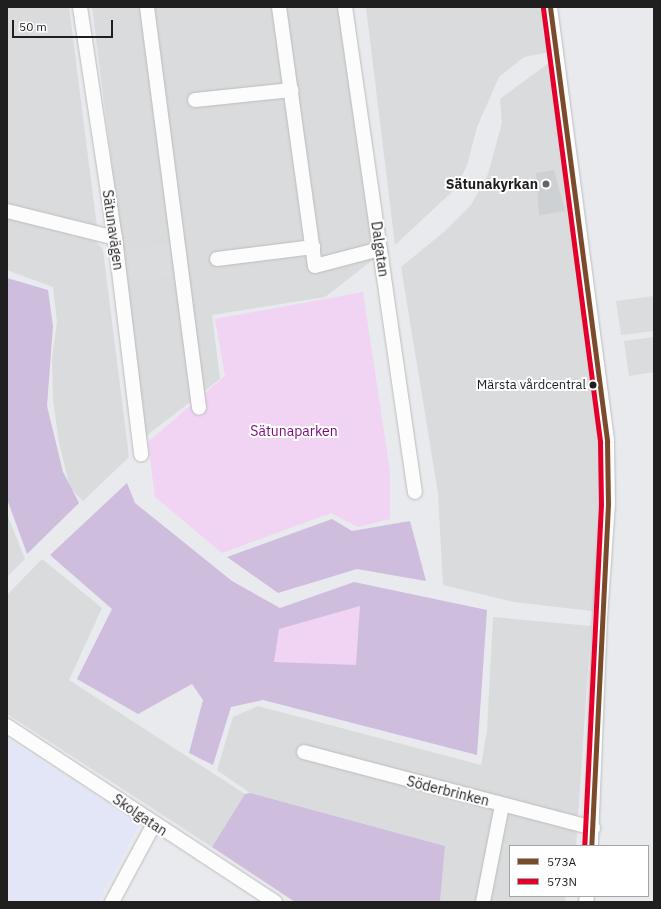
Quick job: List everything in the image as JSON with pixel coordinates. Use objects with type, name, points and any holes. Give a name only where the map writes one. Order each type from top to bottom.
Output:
[{"type":"street","name":"Sätunavägen","points":[[80,7],[115,238],[141,454]]},
{"type":"street","points":[[147,7],[199,408]]},
{"type":"street","points":[[279,7],[315,266],[380,250]]},
{"type":"street","name":"Dalgatan","points":[[345,7],[415,492]]},
{"type":"street","points":[[550,7],[607,441],[608,504],[600,617],[592,845]]},
{"type":"street","points":[[195,100],[291,90]]},
{"type":"street","points":[[7,211],[115,238]]},
{"type":"street","points":[[217,259],[313,247]]},
{"type":"street","name":"Skolgatan","points":[[7,726],[154,824],[275,902]]},
{"type":"street","name":"Söderbrinken","points":[[304,752],[593,828]]},
{"type":"street","points":[[483,902],[502,805]]},
{"type":"street","points":[[112,902],[154,824]]},
{"type":"shaded area","points":[[7,7],[69,7],[97,227],[7,204]]},
{"type":"shaded area","points":[[92,7],[350,7],[383,252],[325,297],[212,315],[220,379],[146,436]]},
{"type":"shaded area","points":[[366,7],[541,7],[550,52],[524,57],[499,77],[477,127],[467,166],[454,190],[395,245]]},
{"type":"shaded area","points":[[550,62],[570,176],[604,420],[600,612],[514,602],[443,585],[438,493],[401,267],[445,231],[471,205],[488,174],[502,123],[500,99]]},
{"type":"shaded area","points":[[7,218],[96,241],[103,250],[129,457],[83,501],[70,488],[59,443],[53,400],[52,358],[57,322],[53,287],[7,270]]},
{"type":"shaded area","points":[[174,242],[177,275],[121,285],[116,250]]},
{"type":"shaded area","points":[[7,278],[48,290],[53,326],[47,406],[63,472],[79,503],[27,554],[7,499]]},
{"type":"shaded area","points":[[654,296],[654,331],[621,335],[616,301]]},
{"type":"shaded area","points":[[654,337],[654,372],[629,376],[624,341]]},
{"type":"shaded area","points":[[127,483],[135,503],[232,581],[280,608],[354,582],[487,610],[477,755],[263,700],[231,707],[213,765],[189,753],[203,700],[192,684],[138,714],[77,679],[112,609],[50,555]]},
{"type":"shaded area","points":[[7,514],[25,559],[7,577]]},
{"type":"shaded area","points":[[332,519],[352,531],[410,521],[426,581],[357,569],[278,593],[227,557]]},
{"type":"shaded area","points":[[42,559],[102,608],[69,680],[245,794],[212,847],[7,714],[7,595]]},
{"type":"shaded area","points":[[493,617],[591,626],[576,845],[509,845],[509,897],[566,897],[565,902],[440,902],[445,846],[250,793],[217,770],[233,717],[258,706],[481,765],[487,731]]},
{"type":"shaded area","points":[[7,738],[140,824],[98,902],[7,902]]},
{"type":"shaded area","points":[[250,793],[445,846],[440,902],[295,902],[212,847],[245,794]]},
{"type":"green space","name":"Sätunaparken","points":[[363,292],[390,472],[390,519],[358,527],[331,513],[222,553],[155,497],[148,442],[225,376],[215,319]]},
{"type":"green space","points":[[360,606],[356,665],[274,662],[279,629]]},
{"type":"building","name":"Sätunakyrkan","points":[[554,170],[565,211],[539,215],[536,173]]},
{"type":"transit line","name":"573A","points":[[550,7],[607,441],[608,504],[591,845]]},
{"type":"transit line","name":"573N","points":[[543,8],[600,442],[601,504],[584,845]]},
{"type":"place","name":"Sätunakyrkan","points":[[546,184]]},
{"type":"place","name":"Märsta vårdcentral","points":[[593,385]]}]
